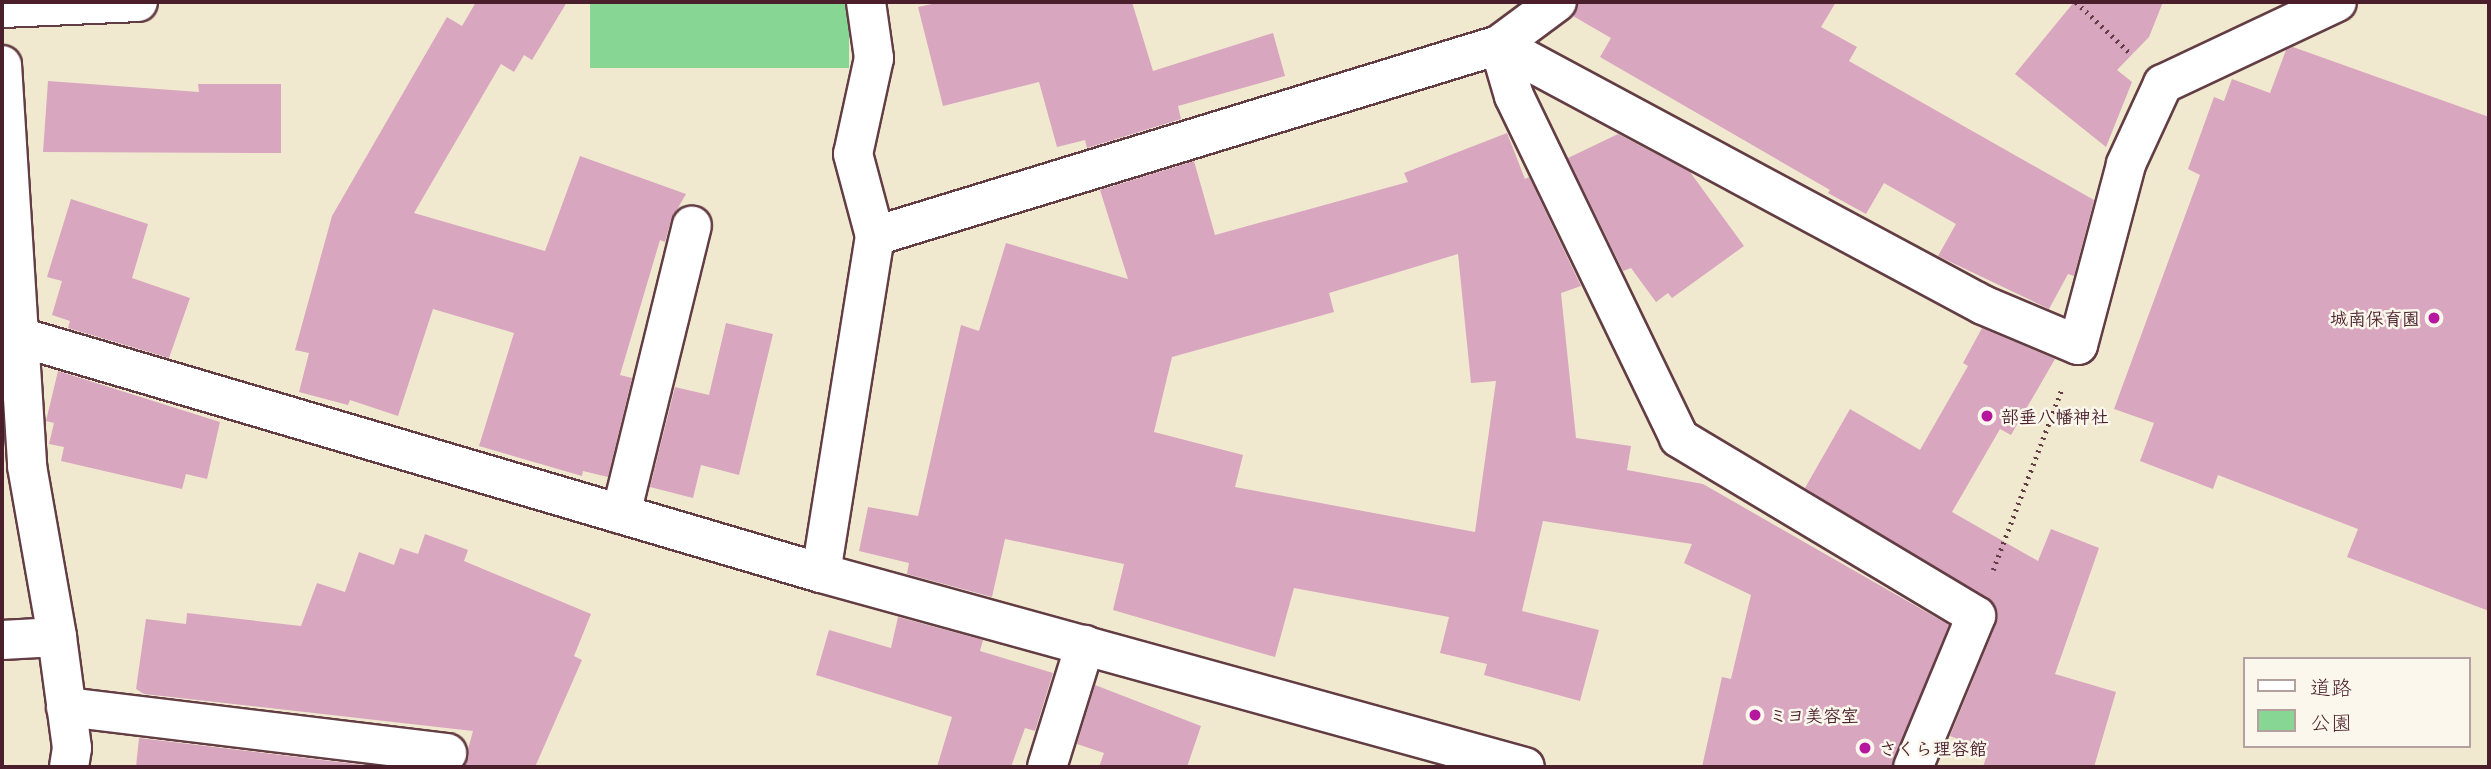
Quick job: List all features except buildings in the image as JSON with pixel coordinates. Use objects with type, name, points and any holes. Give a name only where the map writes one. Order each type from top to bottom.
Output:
[{"type":"street","points":[[2,8],[138,2]]},
{"type":"street","points":[[821,573],[875,236],[853,153],[874,58],[866,2]]},
{"type":"street","points":[[875,236],[1499,45],[1557,2]]},
{"type":"street","points":[[1499,45],[1983,306],[2078,345],[2126,164],[2163,84],[2337,2]]},
{"type":"street","points":[[1499,45],[1514,96],[1679,438],[1976,616],[1913,767]]},
{"type":"street","points":[[2,65],[5,168],[20,337],[14,463],[57,637],[72,748],[69,767]]},
{"type":"street","points":[[621,514],[692,226]]},
{"type":"street","points":[[20,337],[821,573],[1525,767]]},
{"type":"street","points":[[2,640],[57,637]]},
{"type":"street","points":[[1047,767],[1085,645]]},
{"type":"street","points":[[66,707],[447,753]]},
{"type":"path","points":[[2076,2],[2163,84]]},
{"type":"path","points":[[1976,616],[2078,345]]},
{"type":"green space","points":[[590,2],[849,2],[849,68],[590,68]]},
{"type":"place","name":"城南保育園","points":[[2434,318]]},
{"type":"place","name":"部垂八幡神社","points":[[1987,416]]},
{"type":"place","name":"ミヨ美容室","points":[[1755,715]]},
{"type":"place","name":"さくら理容館","points":[[1865,748]]}]
